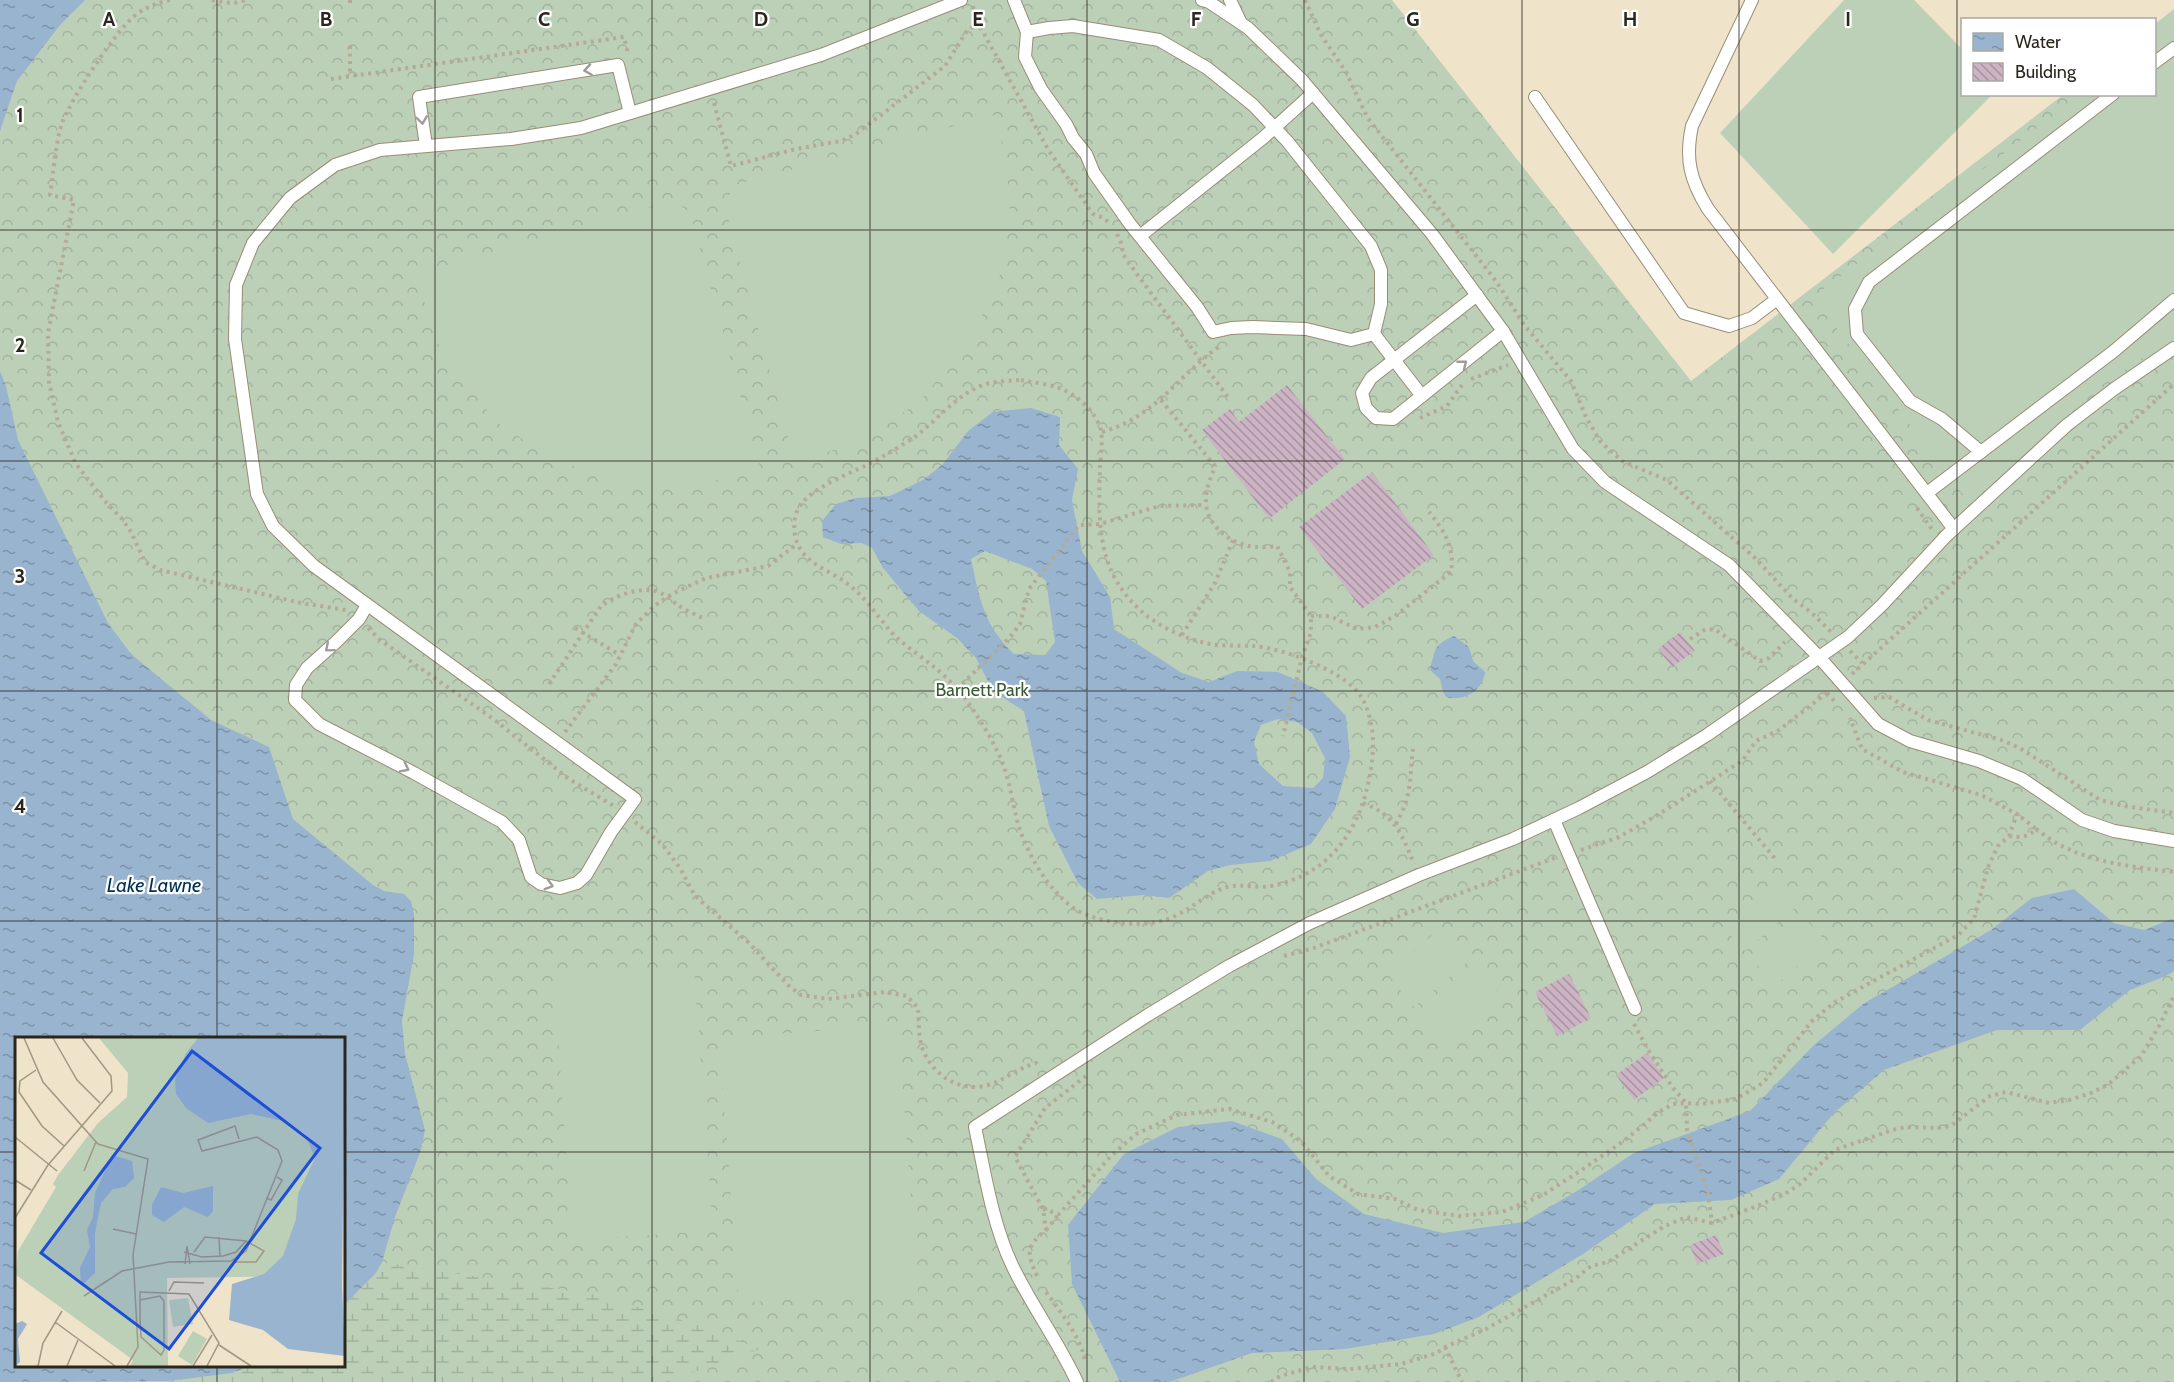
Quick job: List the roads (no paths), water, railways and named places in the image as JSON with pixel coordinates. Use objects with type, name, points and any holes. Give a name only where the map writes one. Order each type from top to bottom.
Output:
[{"type":"lane","points":[[368,605],[359,619],[307,668],[296,685],[295,700],[320,724],[502,822],[519,840],[531,877],[541,884],[560,888],[577,883],[586,875],[611,832],[635,799],[557,742],[368,605],[314,566],[273,526],[257,494],[235,339],[236,285],[253,243],[290,198],[335,165],[380,150],[511,139],[581,128],[821,55],[961,0]]},
{"type":"lane","points":[[1202,0],[1209,2],[1242,24],[1302,80],[1432,234],[1503,331],[1573,449],[1605,482],[1729,565],[1819,657],[1878,724],[1910,741],[1979,761],[2022,778],[2082,820],[2114,831],[2174,841]]},
{"type":"lane","points":[[1230,0],[1242,24]]},
{"type":"lane","points":[[1752,0],[1692,126],[1688,144],[1689,169],[1698,193],[1954,529]]},
{"type":"lane","points":[[1015,4],[1027,32],[1025,57],[1041,89],[1086,154],[1094,173],[1140,236],[1197,307],[1213,332],[1253,327],[1306,328],[1351,340],[1374,334]]},
{"type":"lane","points":[[1027,32],[1073,26],[1159,40],[1207,68],[1253,105],[1323,185],[1371,246],[1381,270],[1381,304],[1374,334]]},
{"type":"lane","points":[[2156,62],[2174,48]]},
{"type":"lane","points":[[426,146],[419,97],[442,93],[618,65],[630,113]]},
{"type":"lane","points":[[1140,236],[1204,187],[1313,93]]},
{"type":"lane","points":[[1981,452],[1942,419],[1910,401],[1857,334],[1855,309],[1869,282],[2110,96]]},
{"type":"lane","points":[[1535,97],[1684,313],[1729,326],[1752,318],[1777,298]]},
{"type":"lane","points":[[1477,295],[1371,378],[1362,393],[1366,408],[1376,418],[1393,419],[1503,331]]},
{"type":"lane","points":[[1927,493],[2114,351],[2174,300]]},
{"type":"lane","points":[[1374,334],[1422,396]]},
{"type":"lane","points":[[1077,1382],[1066,1358],[1013,1267],[998,1228],[975,1127],[1148,1015],[1229,966],[1310,923],[1554,820],[1647,772],[1707,735],[1841,642],[1882,605],[1954,529],[2067,425],[2174,348]]},
{"type":"lane","points":[[1554,820],[1635,1009]]},
{"type":"water","points":[[0,0],[85,0],[60,25],[17,81],[0,131]]},
{"type":"water","name":"Lake Lawne","points":[[0,371],[6,386],[18,440],[108,623],[131,654],[211,720],[269,747],[293,819],[373,885],[384,891],[404,894],[411,901],[414,914],[414,954],[402,1021],[405,1054],[425,1130],[421,1150],[395,1217],[382,1262],[376,1273],[345,1304],[345,1037],[15,1037],[15,1367],[247,1367],[232,1373],[169,1381],[0,1382]]},
{"type":"water","points":[[1031,408],[1060,417],[1059,445],[1078,469],[1072,500],[1082,551],[1110,597],[1114,629],[1182,673],[1209,682],[1237,671],[1278,672],[1323,692],[1346,716],[1350,757],[1335,809],[1311,844],[1270,861],[1230,865],[1208,871],[1169,898],[1144,895],[1097,899],[1078,883],[1049,826],[1024,711],[993,691],[976,658],[957,638],[919,611],[883,568],[872,548],[862,543],[841,544],[823,537],[822,521],[836,504],[856,498],[890,496],[923,480],[943,464],[968,431],[993,412]],"holes":[[[985,551],[1032,569],[1046,581],[1055,642],[1045,655],[1014,654],[989,622],[980,599],[971,559]],[[1278,719],[1297,722],[1312,733],[1325,758],[1323,778],[1313,788],[1283,786],[1259,764],[1254,742],[1261,725]]]},
{"type":"water","points":[[1454,636],[1469,647],[1473,661],[1485,672],[1477,690],[1459,698],[1446,697],[1440,679],[1430,670],[1436,648]]},
{"type":"water","points":[[2074,889],[2114,923],[2144,930],[2171,919],[2174,920],[2174,971],[2130,990],[2080,1030],[1997,1030],[1884,1070],[1834,1113],[1779,1179],[1731,1200],[1655,1204],[1583,1254],[1479,1317],[1434,1334],[1345,1349],[1252,1353],[1170,1382],[1120,1382],[1072,1284],[1068,1225],[1124,1154],[1178,1127],[1232,1121],[1282,1139],[1316,1179],[1364,1214],[1443,1233],[1524,1222],[1577,1191],[1634,1153],[1750,1111],[1814,1045],[1863,1004],[1991,930],[2032,898]]},
{"type":"park label","name":"Barnett Park","points":[[982,690]]}]
